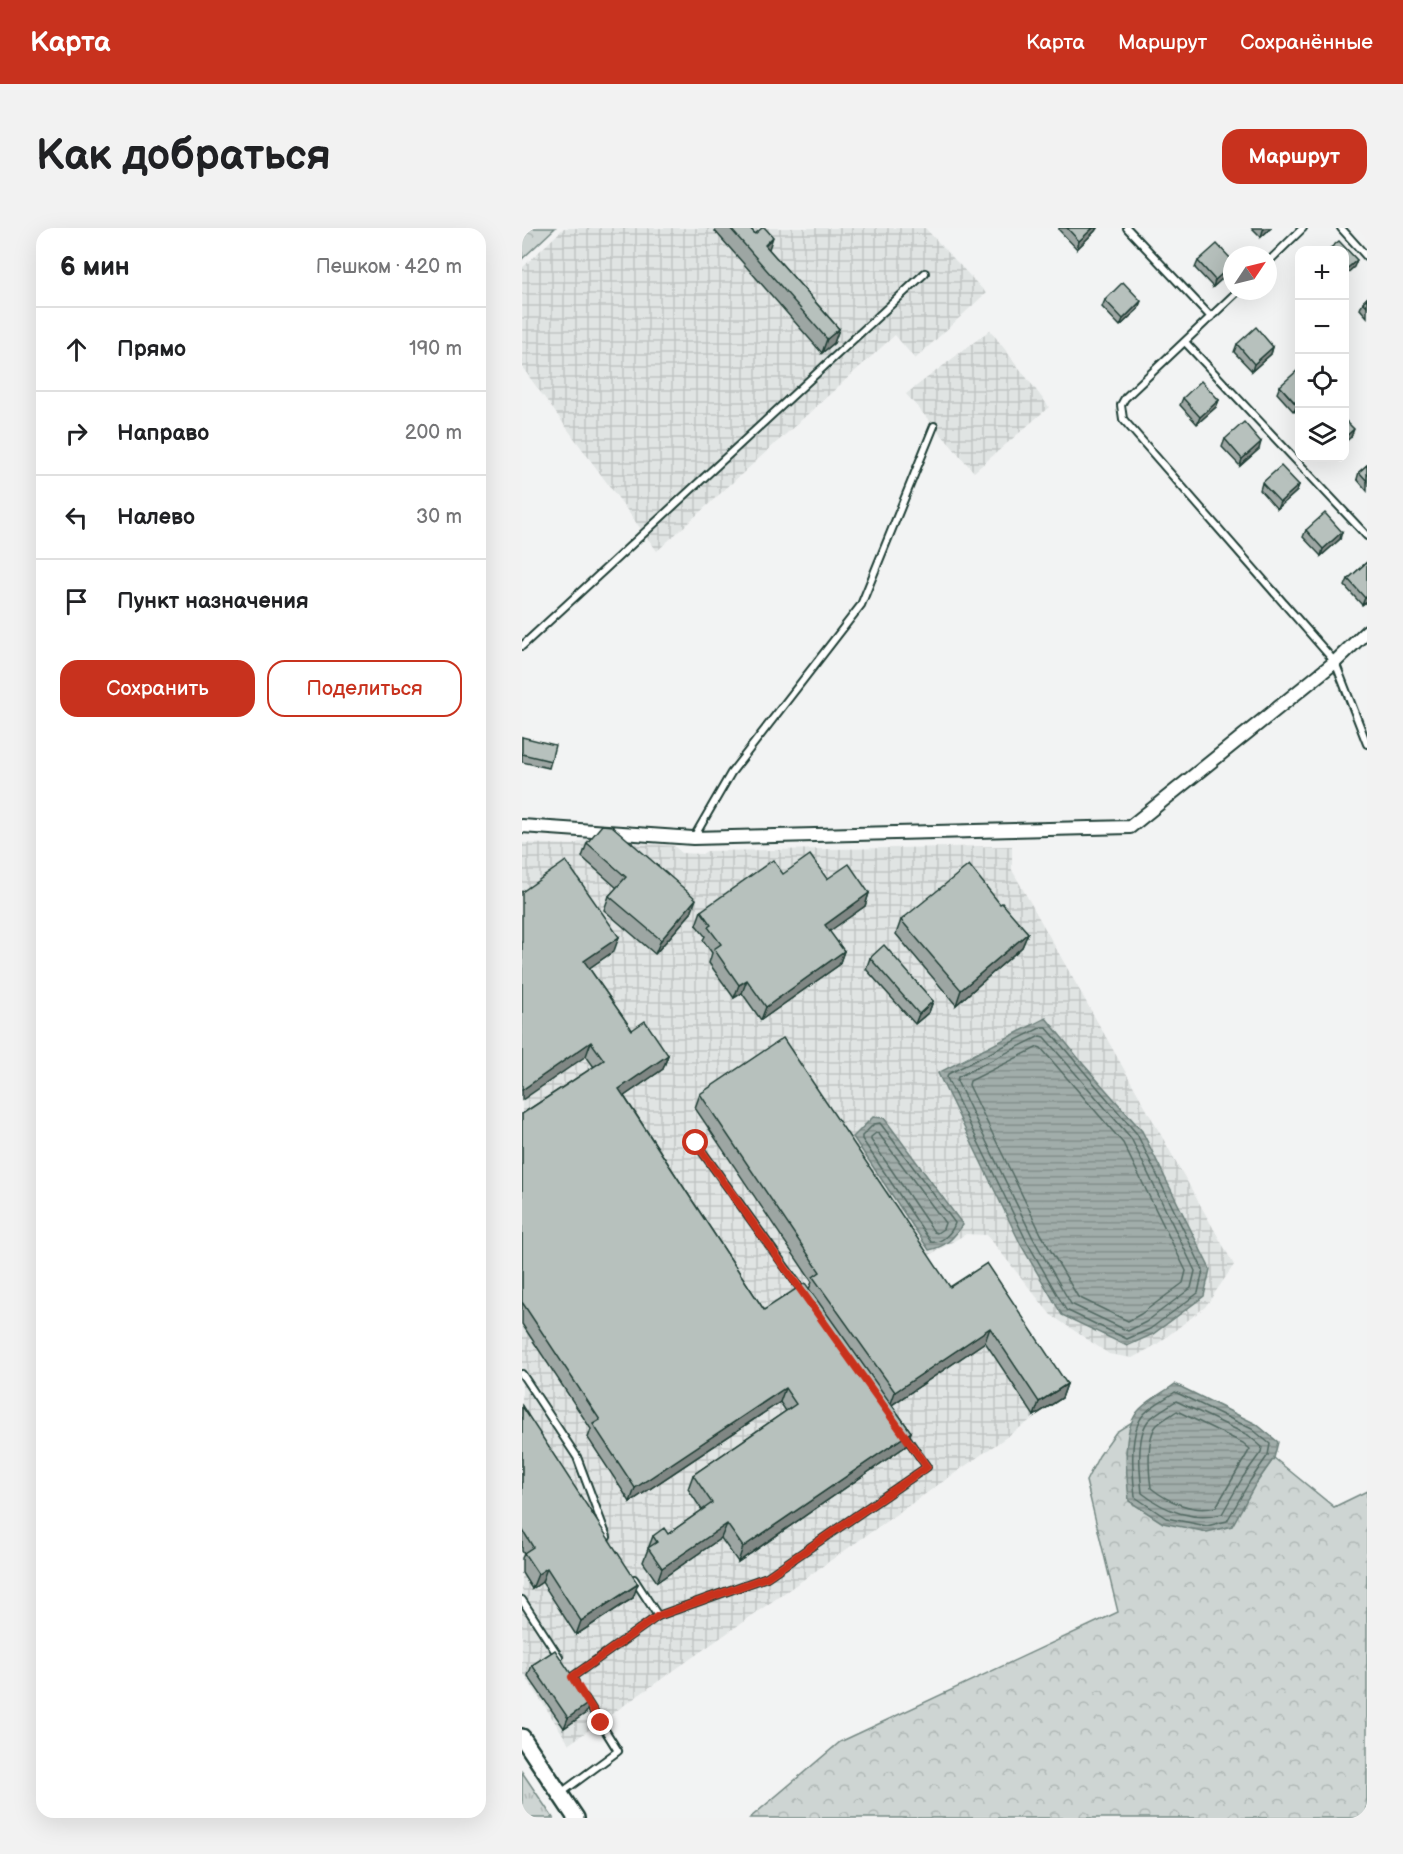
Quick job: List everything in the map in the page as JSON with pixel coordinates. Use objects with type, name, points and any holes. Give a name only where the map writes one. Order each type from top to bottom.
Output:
[{"type":"street","points":[[522,826],[693,838],[1130,827],[1335,662],[1367,631]]},
{"type":"street","points":[[522,1737],[576,1818]]},
{"type":"lane","points":[[1127,228],[1211,317]]},
{"type":"lane","points":[[1277,253],[1303,228]]},
{"type":"lane","points":[[1341,228],[1367,257]]},
{"type":"lane","points":[[522,646],[926,273]]},
{"type":"lane","points":[[1229,300],[1125,398],[1121,405],[1123,419],[1335,662],[1367,744]]},
{"type":"lane","points":[[1185,342],[1367,536]]},
{"type":"lane","points":[[693,838],[731,773],[861,605],[934,426]]},
{"type":"lane","points":[[696,1143],[805,1295]]},
{"type":"lane","points":[[522,1374],[577,1457],[604,1533],[610,1542]]},
{"type":"lane","points":[[572,1677],[658,1616],[767,1577],[927,1467],[900,1429]]},
{"type":"lane","points":[[628,1570],[658,1616]]},
{"type":"lane","points":[[522,1600],[578,1686]]},
{"type":"lane","points":[[560,1793],[618,1751],[584,1696]]},
{"type":"shaded area","points":[[564,228],[925,228],[986,293],[915,359],[895,335],[657,551],[522,367],[522,268]]},
{"type":"shaded area","points":[[990,330],[1049,407],[974,472],[906,394]]},
{"type":"shaded area","points":[[586,839],[674,846],[682,853],[702,854],[707,851],[1012,846],[1012,870],[1234,1265],[1205,1307],[1156,1345],[1132,1358],[1109,1354],[1051,1315],[987,1235],[966,1234],[919,1261],[1062,1398],[569,1744],[522,1671],[522,843],[573,845]]},
{"type":"green space","points":[[522,228],[555,228],[522,259]]},
{"type":"green space","points":[[1132,1422],[1126,1453],[1255,1485],[1274,1458],[1334,1507],[1367,1491],[1367,1818],[750,1818],[840,1742],[1118,1612],[1086,1481],[1099,1456],[1116,1432]]},
{"type":"green space","points":[[522,1772],[553,1818],[522,1818]]},
{"type":"water","points":[[1046,1018],[1142,1131],[1210,1269],[1204,1296],[1153,1334],[1127,1346],[1062,1315],[1021,1245],[938,1073]]},
{"type":"water","points":[[873,1117],[884,1118],[963,1225],[940,1247],[929,1250],[853,1137]]},
{"type":"water","points":[[1175,1384],[1256,1424],[1278,1442],[1274,1458],[1255,1485],[1232,1526],[1207,1532],[1163,1523],[1129,1501],[1126,1453],[1130,1428],[1140,1409]]},
{"type":"building","points":[[730,228],[750,228],[755,234],[765,228],[773,237],[765,245],[839,329],[827,339]]},
{"type":"building","points":[[1067,228],[1093,228],[1079,241]]},
{"type":"building","points":[[1339,241],[1344,246],[1333,246]]},
{"type":"building","points":[[1217,244],[1223,250],[1223,273],[1215,280],[1198,261]]},
{"type":"building","points":[[1349,252],[1357,260],[1349,267]]},
{"type":"building","points":[[1123,282],[1141,301],[1123,319],[1105,300]]},
{"type":"building","points":[[1256,327],[1273,347],[1254,364],[1237,344]]},
{"type":"building","points":[[1295,373],[1295,403],[1280,386]]},
{"type":"building","points":[[1201,381],[1219,400],[1200,417],[1183,398]]},
{"type":"building","points":[[1244,422],[1261,442],[1242,459],[1225,439]]},
{"type":"building","points":[[1349,424],[1354,429],[1349,434]]},
{"type":"building","points":[[1367,465],[1367,481],[1359,472]]},
{"type":"building","points":[[1281,466],[1299,485],[1280,502],[1262,483]]},
{"type":"building","points":[[1325,513],[1342,532],[1323,549],[1306,530]]},
{"type":"building","points":[[1367,562],[1367,596],[1365,598],[1348,579]]},
{"type":"building","points":[[522,737],[555,745],[551,761],[522,754]]},
{"type":"building","points":[[602,825],[612,826],[696,899],[661,940],[609,896],[626,877],[587,843]]},
{"type":"building","points":[[810,855],[827,879],[849,864],[869,893],[825,925],[844,951],[766,1007],[747,980],[739,985],[714,949],[721,944],[708,927],[711,925],[701,911],[773,860],[783,874]]},
{"type":"building","points":[[566,861],[619,937],[584,961],[632,1030],[645,1021],[668,1055],[619,1089],[764,1310],[805,1283],[911,1432],[743,1547],[727,1524],[662,1568],[648,1548],[657,1542],[653,1536],[664,1528],[668,1534],[712,1503],[693,1475],[796,1404],[785,1388],[635,1488],[593,1424],[600,1420],[522,1302],[522,1114],[604,1060],[591,1042],[522,1090],[522,892]]},
{"type":"building","points":[[969,865],[1000,904],[1002,903],[1028,933],[961,990],[901,920]]},
{"type":"building","points":[[884,945],[933,1001],[919,1014],[870,958]]},
{"type":"building","points":[[783,1038],[950,1287],[987,1263],[1067,1384],[1039,1402],[990,1328],[895,1392],[813,1277],[820,1272],[700,1094]]},
{"type":"building","points":[[522,1406],[638,1584],[581,1621],[547,1568],[538,1574],[524,1553],[533,1547],[522,1529]]},
{"type":"building","points":[[555,1650],[590,1702],[568,1718],[532,1665]]},
{"type":"route","points":[[601,1723],[572,1677],[658,1616],[767,1577],[927,1467],[696,1143]]}]
